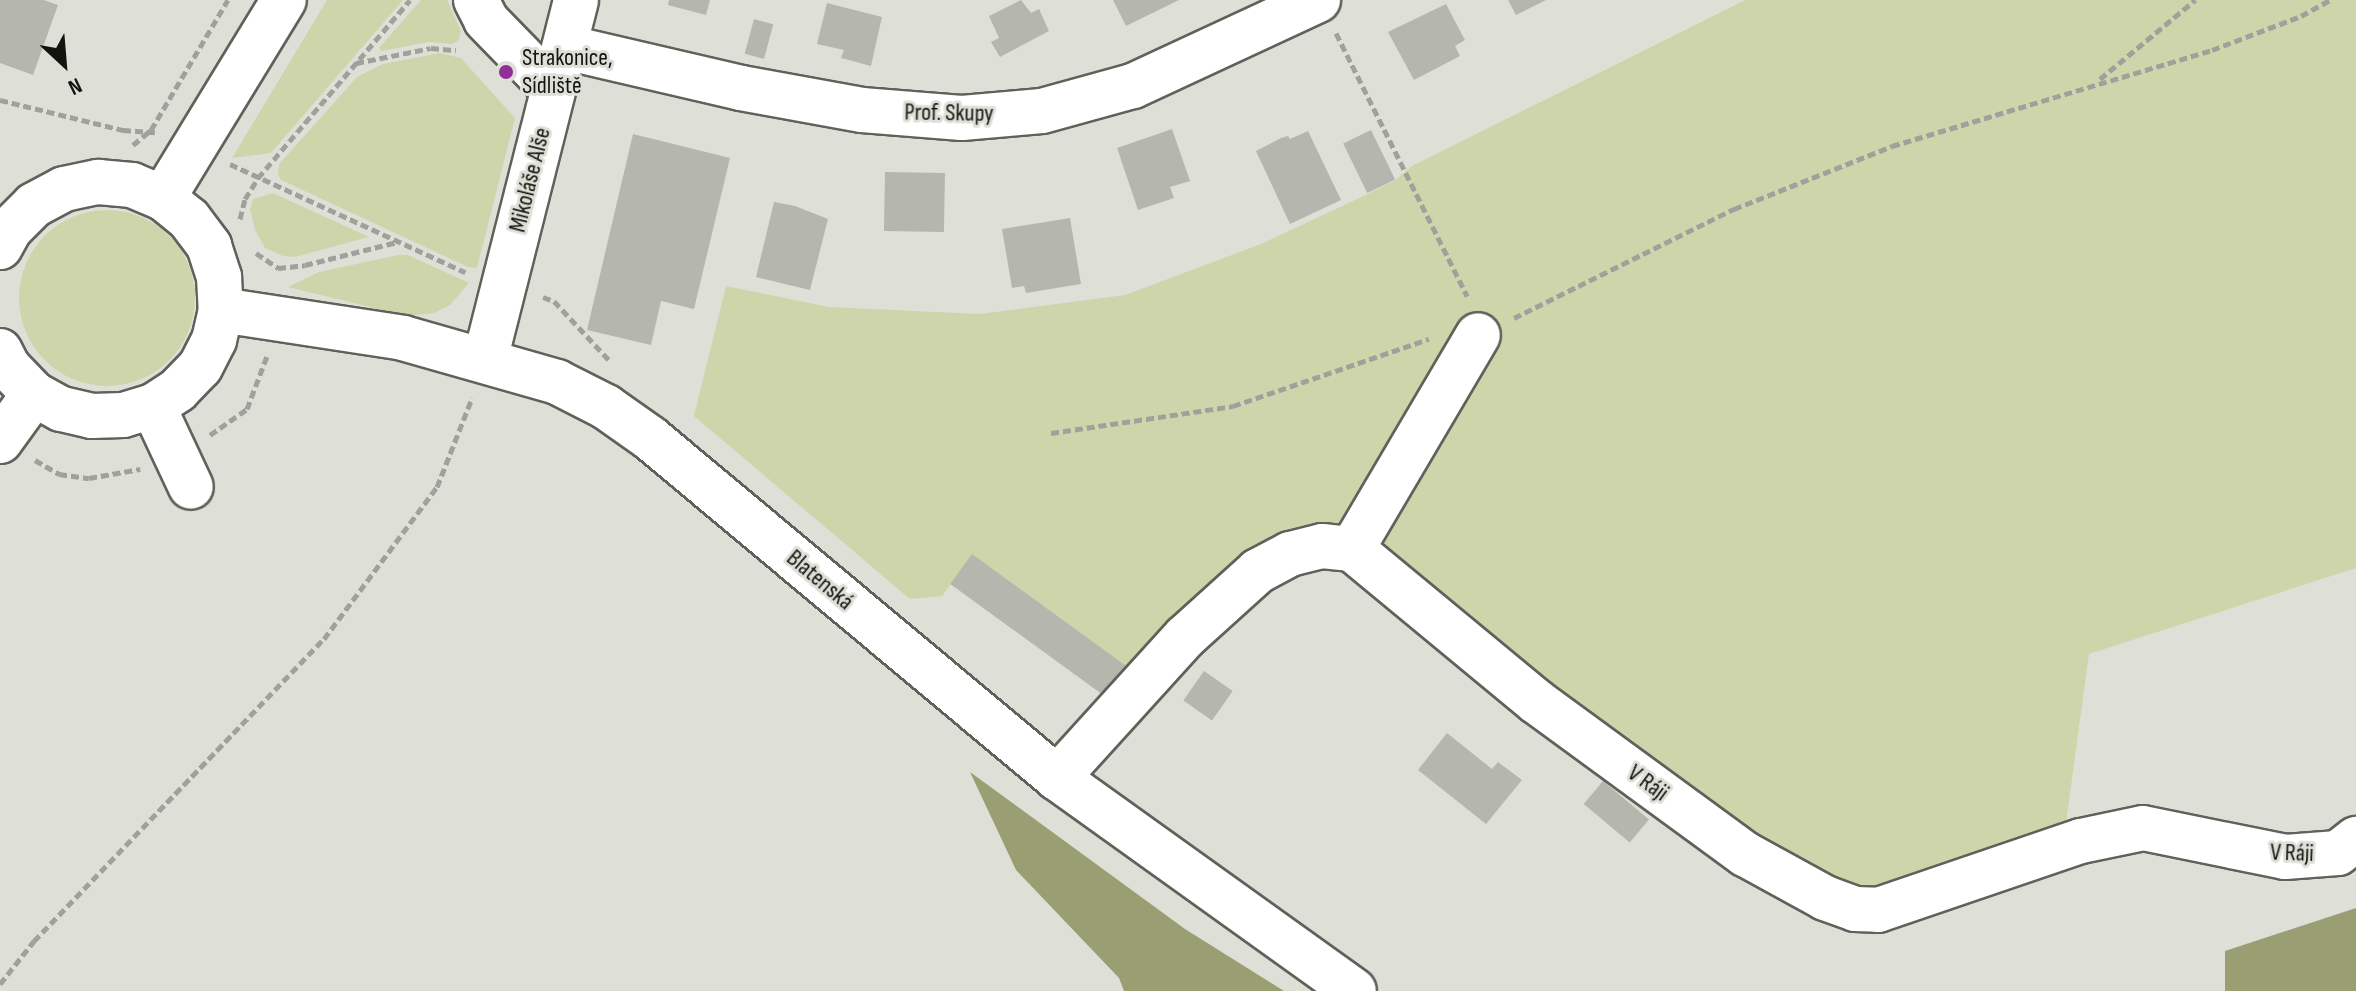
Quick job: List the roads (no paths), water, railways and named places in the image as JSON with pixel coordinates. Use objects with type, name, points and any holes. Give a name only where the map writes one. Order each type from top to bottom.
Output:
[{"type":"street","points":[[163,198],[284,0]]},
{"type":"street","points":[[476,0],[495,31],[553,89]]},
{"type":"street","name":"Mikoláše Alše","points":[[485,360],[576,0]]},
{"type":"street","name":"Prof. Skupy","points":[[565,47],[741,88],[862,110],[962,118],[1042,111],[1133,86],[1325,12]]},
{"type":"street","points":[[0,247],[10,229],[34,205],[64,189],[98,182],[132,185],[163,198],[189,219],[209,246],[219,277],[221,310],[214,340],[200,367],[178,390],[153,406],[123,415],[92,416],[61,409],[34,394],[8,367],[0,351]]},
{"type":"street","name":"Blatenská","points":[[221,310],[403,338],[557,382],[606,407],[650,438],[1057,778],[1354,991]]},
{"type":"street","points":[[1057,778],[1185,637],[1258,571],[1290,554],[1322,546],[1352,549],[1478,335]]},
{"type":"street","points":[[0,441],[34,394]]},
{"type":"street","points":[[153,406],[191,487]]},
{"type":"street","name":"V Ráji","points":[[1352,549],[1537,702],[1745,854],[1825,898],[1855,909],[1878,910],[2081,841],[2143,828],[2285,857],[2338,853],[2356,839]]},
{"type":"place","name":"Strakonice, Sídliště","points":[[506,72]]}]
